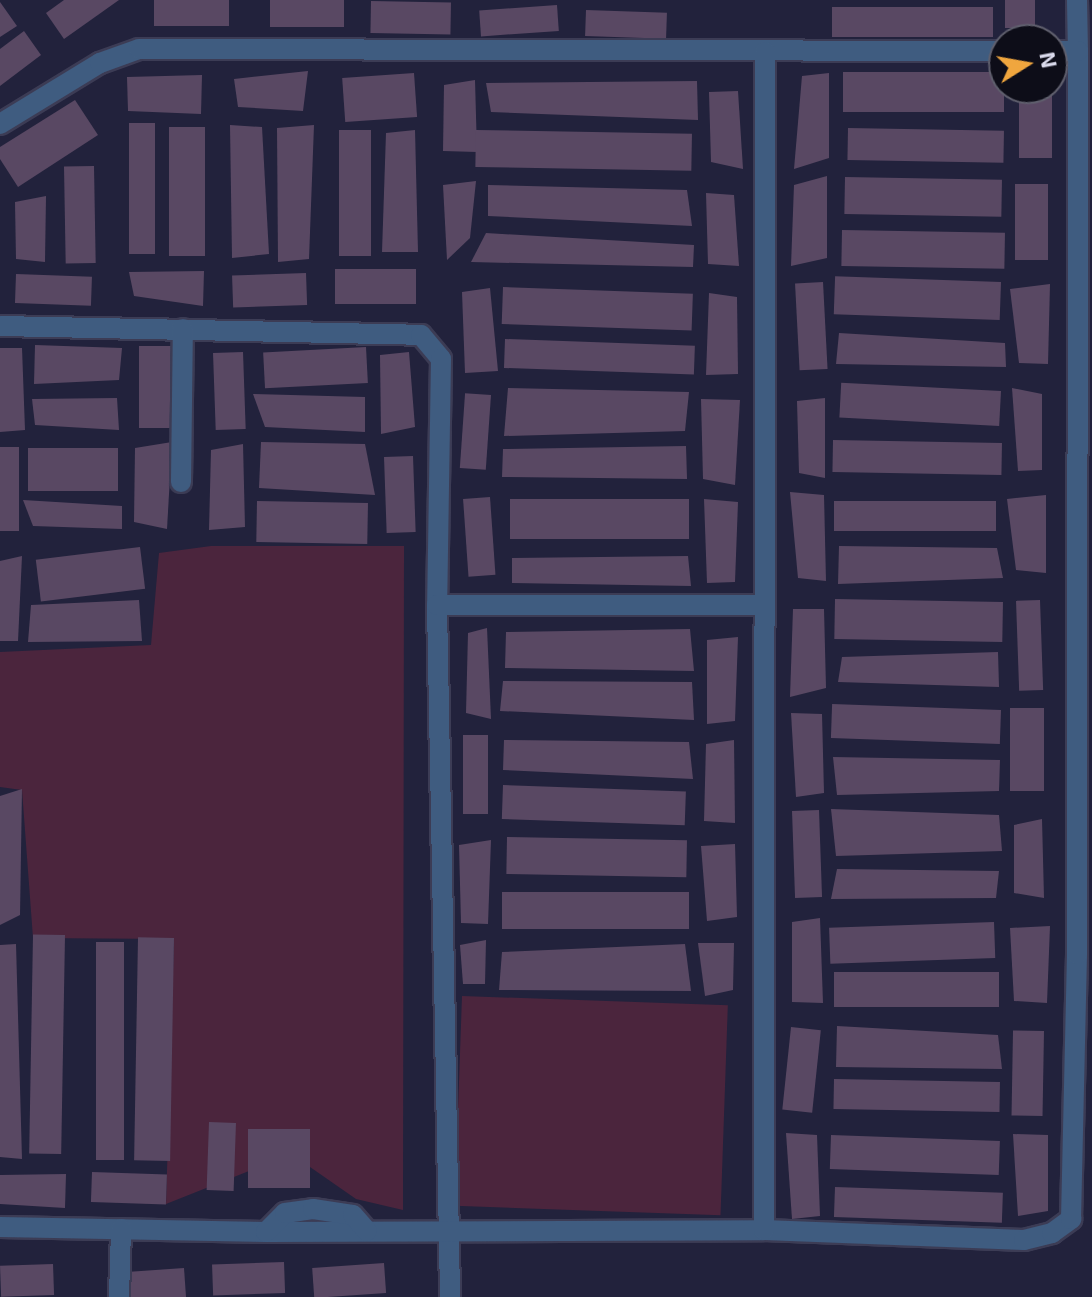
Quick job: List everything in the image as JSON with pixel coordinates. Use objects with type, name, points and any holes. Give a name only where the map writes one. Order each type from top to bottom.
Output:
[{"type":"street","points":[[0,1227],[266,1232],[764,1230],[1024,1240],[1052,1233],[1071,1219],[1077,954],[1077,0]]},
{"type":"street","points":[[0,124],[100,63],[139,49],[988,51]]},
{"type":"street","points":[[1068,51],[1078,51]]},
{"type":"street","points":[[764,1230],[765,52]]},
{"type":"street","points":[[0,326],[421,335],[433,343],[441,359],[437,605],[450,1297]]},
{"type":"street","points":[[181,482],[183,329]]},
{"type":"street","points":[[437,605],[764,605]]},
{"type":"street","points":[[119,1297],[121,1229]]},
{"type":"shaded area","points":[[211,546],[404,546],[403,1210],[356,1199],[310,1167],[249,1171],[166,1204],[174,939],[33,938],[22,790],[0,787],[0,652],[151,645],[159,553]]},
{"type":"shaded area","points":[[462,996],[728,1005],[721,1215],[455,1206]]},
{"type":"building","points":[[64,0],[119,0],[64,39],[46,13]]},
{"type":"building","points":[[154,0],[229,0],[229,26],[154,26]]},
{"type":"building","points":[[270,0],[344,0],[344,27],[270,27]]},
{"type":"building","points":[[1005,0],[1035,0],[1035,24],[1005,24]]},
{"type":"building","points":[[371,1],[451,2],[450,34],[370,33]]},
{"type":"building","points":[[0,2],[17,26],[0,37]]},
{"type":"building","points":[[557,5],[559,31],[481,36],[479,10]]},
{"type":"building","points":[[832,7],[993,7],[993,24],[988,24],[988,37],[832,37]]},
{"type":"building","points":[[586,10],[667,13],[666,39],[585,36]]},
{"type":"building","points":[[24,31],[41,55],[0,86],[0,49]]},
{"type":"building","points":[[308,71],[303,111],[238,107],[234,79]]},
{"type":"building","points":[[843,72],[988,72],[988,104],[1004,104],[1004,112],[843,112]]},
{"type":"building","points":[[414,73],[417,117],[345,122],[342,78]]},
{"type":"building","points":[[829,73],[829,158],[794,169],[802,76]]},
{"type":"building","points":[[202,75],[201,114],[128,111],[127,77]]},
{"type":"building","points":[[475,80],[477,152],[443,151],[444,85]]},
{"type":"building","points":[[697,81],[698,120],[491,112],[486,83]]},
{"type":"building","points":[[738,91],[743,169],[711,162],[709,92]]},
{"type":"building","points":[[75,100],[98,135],[18,187],[0,159],[0,147]]},
{"type":"building","points":[[1019,104],[1052,104],[1052,158],[1019,158]]},
{"type":"building","points":[[129,123],[155,123],[155,254],[129,254]]},
{"type":"building","points":[[230,125],[262,127],[269,254],[232,258]]},
{"type":"building","points":[[314,125],[309,259],[278,262],[277,128]]},
{"type":"building","points":[[169,127],[205,127],[205,256],[169,256]]},
{"type":"building","points":[[848,128],[1004,131],[1003,163],[847,160]]},
{"type":"building","points":[[339,130],[371,130],[371,256],[339,256]]},
{"type":"building","points":[[415,130],[418,252],[382,252],[386,133]]},
{"type":"building","points":[[476,130],[692,134],[691,171],[475,167]]},
{"type":"building","points":[[94,166],[96,263],[66,264],[64,167]]},
{"type":"building","points":[[827,176],[827,258],[791,266],[794,185]]},
{"type":"building","points":[[845,177],[1002,180],[1001,217],[844,214]]},
{"type":"building","points":[[476,181],[470,238],[447,260],[443,185]]},
{"type":"building","points":[[1015,184],[1048,184],[1048,260],[1015,260]]},
{"type":"building","points":[[488,185],[687,190],[692,226],[488,216]]},
{"type":"building","points":[[706,193],[734,195],[739,266],[708,264]]},
{"type":"building","points":[[46,196],[45,262],[16,259],[15,202]]},
{"type":"building","points":[[842,230],[1005,233],[1004,269],[841,266]]},
{"type":"building","points":[[486,233],[694,245],[693,267],[471,262]]},
{"type":"building","points":[[335,269],[416,269],[416,304],[335,304]]},
{"type":"building","points":[[204,271],[203,306],[134,296],[129,272]]},
{"type":"building","points":[[306,273],[307,305],[233,308],[232,276]]},
{"type":"building","points":[[16,274],[92,277],[91,306],[15,303]]},
{"type":"building","points":[[835,276],[1001,282],[1000,320],[834,314]]},
{"type":"building","points":[[823,282],[828,369],[800,370],[795,283]]},
{"type":"building","points":[[1050,284],[1048,364],[1019,363],[1010,289]]},
{"type":"building","points":[[503,287],[693,294],[692,331],[502,324]]},
{"type":"building","points":[[490,288],[498,371],[465,373],[462,292]]},
{"type":"building","points":[[709,293],[737,297],[738,374],[706,375]]},
{"type":"building","points":[[839,333],[1005,343],[1006,367],[836,364]]},
{"type":"building","points":[[505,339],[695,346],[694,375],[504,368]]},
{"type":"building","points":[[35,345],[122,348],[119,380],[34,384]]},
{"type":"building","points":[[139,346],[174,346],[174,428],[139,428]]},
{"type":"building","points":[[366,347],[368,383],[265,388],[263,352]]},
{"type":"building","points":[[0,348],[22,348],[25,430],[0,432]]},
{"type":"building","points":[[243,352],[246,429],[216,430],[213,353]]},
{"type":"building","points":[[409,352],[415,427],[381,434],[380,355]]},
{"type":"building","points":[[841,383],[1001,391],[999,426],[839,418]]},
{"type":"building","points":[[508,388],[689,392],[685,431],[504,436]]},
{"type":"building","points":[[1012,388],[1042,394],[1042,470],[1018,471]]},
{"type":"building","points":[[465,393],[491,395],[486,470],[460,468]]},
{"type":"building","points":[[253,394],[365,397],[365,432],[265,427]]},
{"type":"building","points":[[117,398],[119,430],[35,425],[32,399]]},
{"type":"building","points":[[825,398],[825,478],[799,473],[797,401]]},
{"type":"building","points":[[701,399],[740,400],[735,485],[703,479]]},
{"type":"building","points":[[833,440],[1002,443],[1001,475],[832,472]]},
{"type":"building","points":[[172,442],[167,529],[134,522],[135,448]]},
{"type":"building","points":[[261,442],[365,444],[375,495],[259,488]]},
{"type":"building","points":[[243,444],[245,527],[209,530],[211,450]]},
{"type":"building","points":[[686,446],[687,479],[502,477],[503,449]]},
{"type":"building","points":[[0,447],[19,447],[19,531],[0,531]]},
{"type":"building","points":[[28,448],[118,448],[118,491],[28,491]]},
{"type":"building","points":[[413,456],[416,532],[387,533],[384,457]]},
{"type":"building","points":[[790,492],[824,495],[826,581],[798,578]]},
{"type":"building","points":[[1046,495],[1046,573],[1016,570],[1007,499]]},
{"type":"building","points":[[490,497],[495,575],[469,577],[463,499]]},
{"type":"building","points":[[510,499],[689,499],[689,539],[510,539]]},
{"type":"building","points":[[704,499],[738,502],[735,582],[707,583]]},
{"type":"building","points":[[23,500],[122,506],[122,529],[33,526]]},
{"type":"building","points":[[257,501],[368,503],[367,544],[256,542]]},
{"type":"building","points":[[834,501],[996,501],[996,531],[834,531]]},
{"type":"building","points":[[839,546],[997,548],[1003,578],[838,584]]},
{"type":"building","points":[[140,547],[145,589],[41,601],[36,560]]},
{"type":"building","points":[[22,556],[18,641],[0,641],[0,561]]},
{"type":"building","points":[[688,556],[691,586],[512,583],[512,558]]},
{"type":"building","points":[[835,599],[1003,602],[1002,642],[834,639]]},
{"type":"building","points":[[139,600],[142,641],[28,642],[31,605]]},
{"type":"building","points":[[1040,600],[1043,690],[1019,691],[1016,601]]},
{"type":"building","points":[[793,609],[824,609],[826,688],[790,697]]},
{"type":"building","points":[[487,628],[491,719],[466,713],[468,633]]},
{"type":"building","points":[[690,629],[694,671],[505,668],[506,632]]},
{"type":"building","points":[[738,637],[735,721],[707,724],[707,640]]},
{"type":"building","points":[[998,652],[999,687],[838,682],[842,657]]},
{"type":"building","points":[[503,681],[692,682],[694,720],[500,711]]},
{"type":"building","points":[[832,704],[1001,710],[1000,744],[831,738]]},
{"type":"building","points":[[1010,708],[1044,708],[1044,791],[1010,791]]},
{"type":"building","points":[[791,713],[822,714],[824,793],[796,797]]},
{"type":"building","points":[[463,735],[488,735],[488,814],[463,814]]},
{"type":"building","points":[[504,740],[689,742],[693,779],[503,770]]},
{"type":"building","points":[[734,740],[735,823],[704,821],[706,744]]},
{"type":"building","points":[[833,757],[1000,760],[999,791],[837,795]]},
{"type":"building","points":[[503,785],[686,791],[685,825],[502,819]]},
{"type":"building","points":[[22,789],[20,915],[0,925],[0,796]]},
{"type":"building","points":[[831,809],[999,815],[1002,851],[836,856]]},
{"type":"building","points":[[819,810],[822,897],[795,898],[792,811]]},
{"type":"building","points":[[1042,819],[1044,898],[1014,893],[1014,825]]},
{"type":"building","points":[[507,837],[687,840],[686,877],[506,874]]},
{"type":"building","points":[[491,840],[488,924],[461,923],[459,845]]},
{"type":"building","points":[[735,844],[737,917],[707,921],[701,846]]},
{"type":"building","points":[[837,869],[999,871],[996,898],[831,899]]},
{"type":"building","points":[[502,892],[689,892],[689,929],[502,929]]},
{"type":"building","points":[[820,918],[823,1003],[792,1002],[792,922]]},
{"type":"building","points":[[994,922],[995,958],[830,964],[829,928]]},
{"type":"building","points":[[1050,926],[1047,1003],[1014,1001],[1010,928]]},
{"type":"building","points":[[33,934],[65,935],[61,1154],[29,1153]]},
{"type":"building","points":[[138,937],[174,938],[170,1161],[134,1160]]},
{"type":"building","points":[[486,940],[485,984],[463,984],[460,945]]},
{"type":"building","points":[[96,942],[124,942],[124,1160],[96,1160]]},
{"type":"building","points":[[698,943],[734,943],[733,990],[705,996]]},
{"type":"building","points":[[16,944],[22,1159],[0,1157],[0,945]]},
{"type":"building","points":[[685,944],[691,991],[499,990],[502,952]]},
{"type":"building","points":[[834,972],[999,972],[999,1007],[834,1007]]},
{"type":"building","points":[[837,1026],[998,1035],[1002,1069],[836,1067]]},
{"type":"building","points":[[791,1027],[821,1030],[812,1113],[782,1110]]},
{"type":"building","points":[[1013,1030],[1044,1031],[1043,1116],[1012,1115]]},
{"type":"building","points":[[834,1079],[1000,1082],[999,1112],[833,1109]]},
{"type":"building","points":[[209,1122],[236,1123],[234,1191],[207,1190]]},
{"type":"building","points":[[248,1129],[310,1129],[310,1188],[248,1188]]},
{"type":"building","points":[[786,1133],[817,1135],[820,1216],[792,1219]]},
{"type":"building","points":[[1013,1134],[1048,1135],[1048,1211],[1018,1216]]},
{"type":"building","points":[[831,1135],[1000,1141],[999,1175],[830,1169]]},
{"type":"building","points":[[92,1172],[167,1175],[166,1205],[91,1202]]},
{"type":"building","points":[[66,1174],[65,1208],[0,1204],[0,1175]]},
{"type":"building","points":[[835,1187],[1003,1193],[1002,1223],[834,1217]]},
{"type":"building","points":[[284,1262],[285,1293],[213,1295],[212,1265]]},
{"type":"building","points":[[384,1263],[386,1293],[314,1297],[312,1268]]},
{"type":"building","points":[[53,1264],[54,1295],[1,1297],[0,1266]]},
{"type":"building","points":[[184,1268],[186,1297],[114,1297],[112,1273]]}]
